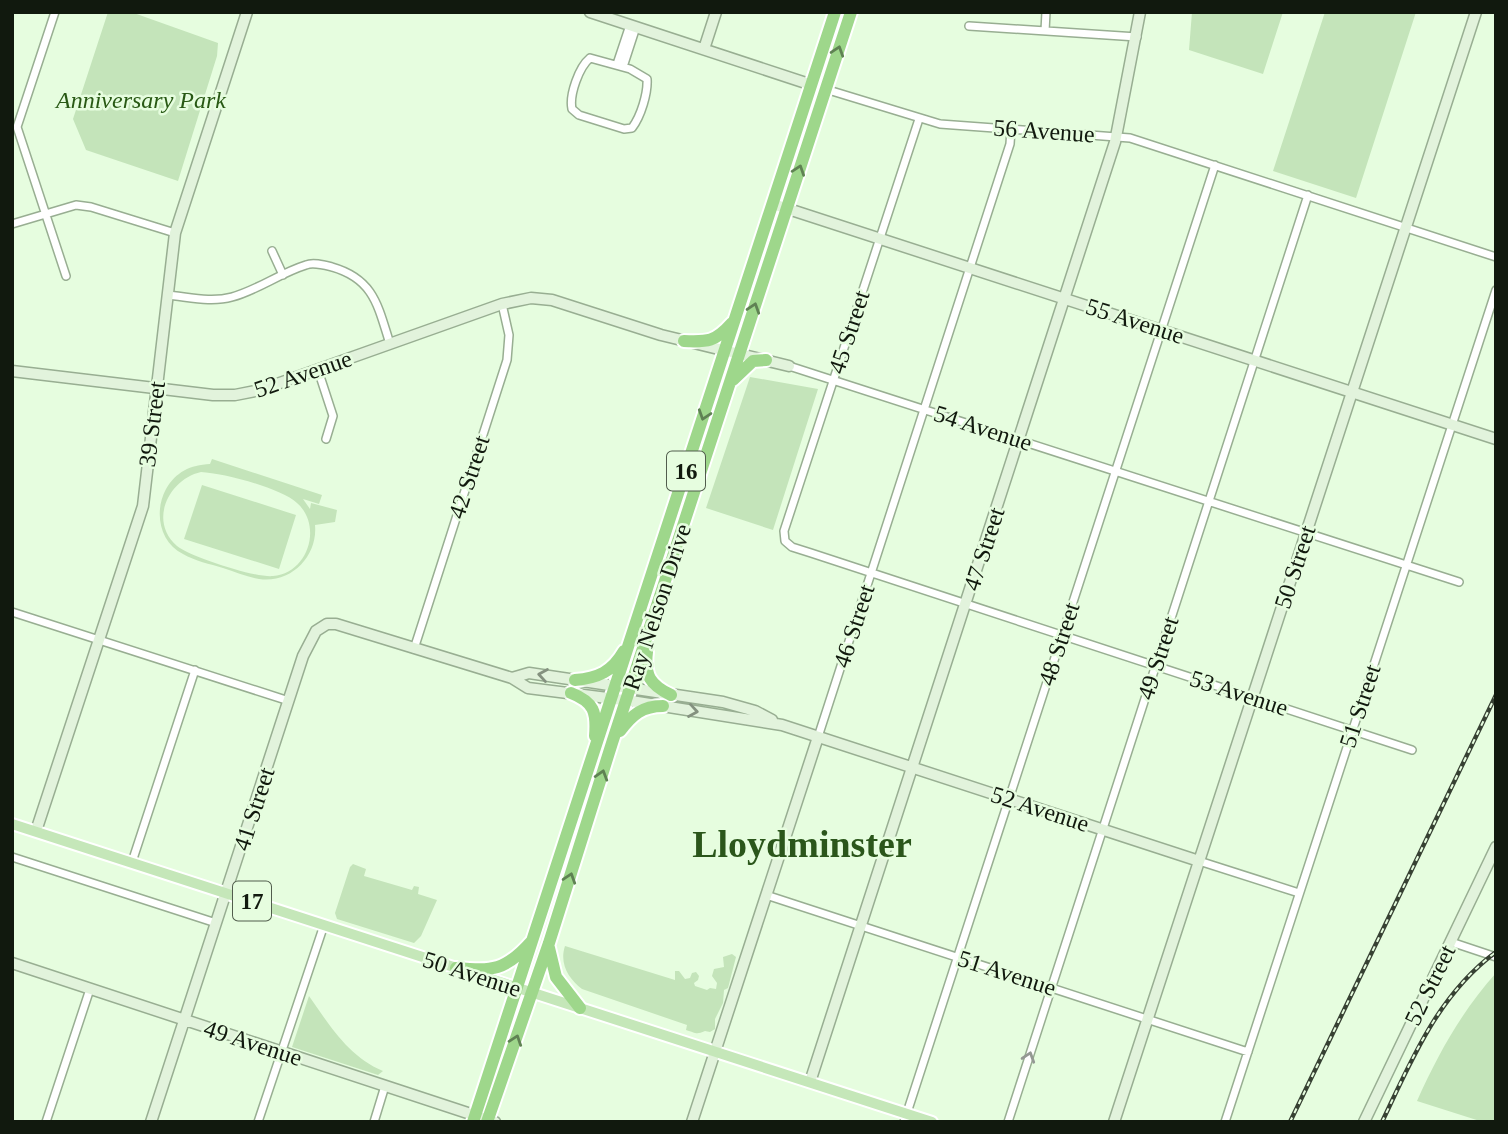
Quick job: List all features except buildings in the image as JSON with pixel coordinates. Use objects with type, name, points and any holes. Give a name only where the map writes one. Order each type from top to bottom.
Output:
[{"type":"highway","name":"Ray Nelson Drive","points":[[490,1121],[731,383],[812,85],[835,12]]},
{"type":"highway","name":"Ray Nelson Drive","points":[[474,1118],[736,318],[826,89],[851,12]]},
{"type":"highway","points":[[684,341],[715,339],[736,318]]},
{"type":"highway","points":[[731,383],[753,361],[766,360]]},
{"type":"highway","points":[[644,573],[646,592]]},
{"type":"highway","points":[[649,631],[646,659],[648,676],[651,683],[671,695]]},
{"type":"highway","points":[[593,756],[593,708],[573,686],[608,671],[618,661],[632,636]]},
{"type":"highway","points":[[612,743],[630,719],[642,709],[663,706]]},
{"type":"highway","points":[[456,968],[498,968],[515,959],[534,939]]},
{"type":"highway","points":[[549,943],[556,977],[580,1008]]},
{"type":"main road","name":"50 Avenue","points":[[12,824],[810,1082],[905,1118],[932,1122]]},
{"type":"street","points":[[55,12],[17,127],[66,276]]},
{"type":"street","name":"39 Street","points":[[36,831],[142,506],[175,233],[247,12]]},
{"type":"street","name":"56 Avenue","points":[[590,12],[605,14],[633,26],[812,85],[940,124],[1117,136],[1215,165],[1496,257]]},
{"type":"street","points":[[704,49],[716,12]]},
{"type":"street","points":[[1045,31],[1046,12]]},
{"type":"street","name":"47 Street","points":[[810,1082],[1117,136],[1140,12]]},
{"type":"street","name":"50 Street","points":[[1114,1122],[1476,12]]},
{"type":"street","points":[[620,66],[633,26]]},
{"type":"street","points":[[969,26],[1136,37]]},
{"type":"street","points":[[594,58],[620,66],[644,75],[648,83],[632,128],[624,129],[575,113],[570,101],[585,61],[594,58]]},
{"type":"street","name":"45 Street","points":[[787,544],[784,531],[919,119]]},
{"type":"street","name":"46 Street","points":[[692,1122],[1010,144],[1011,129]]},
{"type":"street","name":"48 Street","points":[[905,1118],[1215,165]]},
{"type":"street","name":"49 Street","points":[[1008,1122],[1308,195]]},
{"type":"street","points":[[12,224],[76,205],[91,207],[175,233]]},
{"type":"street","name":"55 Avenue","points":[[780,206],[1496,439]]},
{"type":"street","points":[[272,251],[283,275]]},
{"type":"street","points":[[167,295],[217,300],[233,297],[308,264],[325,265],[357,277],[375,300],[390,344]]},
{"type":"street","name":"51 Street","points":[[1225,1122],[1496,290]]},
{"type":"street","name":"54 Avenue","points":[[502,304],[531,298],[546,299],[684,341],[789,366],[1459,582]]},
{"type":"street","name":"52 Avenue","points":[[12,371],[213,395],[244,394],[502,304]]},
{"type":"street","name":"42 Street","points":[[414,649],[507,360],[509,335],[502,304]]},
{"type":"street","points":[[318,370],[333,416],[326,439]]},
{"type":"street","name":"53 Avenue","points":[[787,544],[1412,750]]},
{"type":"street","points":[[12,612],[289,701]]},
{"type":"street","name":"52 Avenue","points":[[327,624],[346,626],[512,678],[528,688],[573,686],[735,704],[755,710],[782,725]]},
{"type":"street","name":"41 Street","points":[[151,1122],[311,638],[327,624]]},
{"type":"street","points":[[132,862],[195,670]]},
{"type":"street","name":"52 Avenue","points":[[628,694],[663,706],[782,725],[1300,893]]},
{"type":"street","name":"52 Street","points":[[1364,1122],[1496,847]]},
{"type":"street","points":[[12,857],[216,923]]},
{"type":"street","name":"51 Avenue","points":[[766,895],[1248,1052]]},
{"type":"street","points":[[258,1122],[324,925]]},
{"type":"street","points":[[1451,942],[1496,957]]},
{"type":"street","name":"49 Avenue","points":[[12,963],[474,1118],[490,1121]]},
{"type":"street","points":[[46,1122],[90,989]]},
{"type":"street","points":[[373,1122],[385,1086]]},
{"type":"green space","name":"Anniversary Park","points":[[108,12],[131,12],[218,43],[217,56],[178,181],[86,150],[73,119]]},
{"type":"green space","points":[[1192,12],[1283,12],[1263,74],[1189,50]]},
{"type":"green space","points":[[1325,12],[1416,12],[1356,198],[1273,171]]},
{"type":"green space","points":[[750,377],[818,389],[773,530],[706,508]]},
{"type":"green space","points":[[212,459],[322,495],[319,504],[303,499],[310,509],[311,503],[337,510],[335,522],[315,525],[315,536],[307,557],[300,566],[282,577],[254,578],[188,556],[175,549],[164,534],[160,516],[162,498],[170,483],[179,474],[196,466],[210,464]],"holes":[[[201,472],[265,487],[297,503],[305,513],[310,535],[303,558],[295,567],[273,576],[252,574],[184,551],[168,536],[163,513],[172,492],[190,476]]]},
{"type":"green space","points":[[202,485],[296,515],[279,569],[184,539]]},
{"type":"green space","points":[[353,864],[366,869],[364,876],[412,890],[414,886],[419,887],[418,894],[437,900],[421,936],[414,943],[337,919],[335,913]]},
{"type":"green space","points":[[565,946],[675,980],[675,971],[679,971],[685,979],[696,972],[699,976],[695,986],[707,990],[716,989],[717,983],[712,976],[714,969],[724,967],[723,957],[732,954],[736,957],[728,988],[724,990],[723,1003],[715,1019],[715,1029],[694,1033],[686,1030],[687,1025],[582,989],[573,981],[564,965]]},
{"type":"green space","points":[[1496,973],[1496,1122],[1483,1122],[1417,1101],[1452,1034],[1472,1002]]},
{"type":"green space","points":[[309,996],[350,1049],[383,1071],[378,1075],[292,1047]]},
{"type":"railway","points":[[1290,1122],[1496,695]]},
{"type":"railway","points":[[1382,1122],[1416,1052],[1442,1008],[1476,969],[1496,952]]},
{"type":"district","name":"Lloydminster","points":[[802,844]]}]
